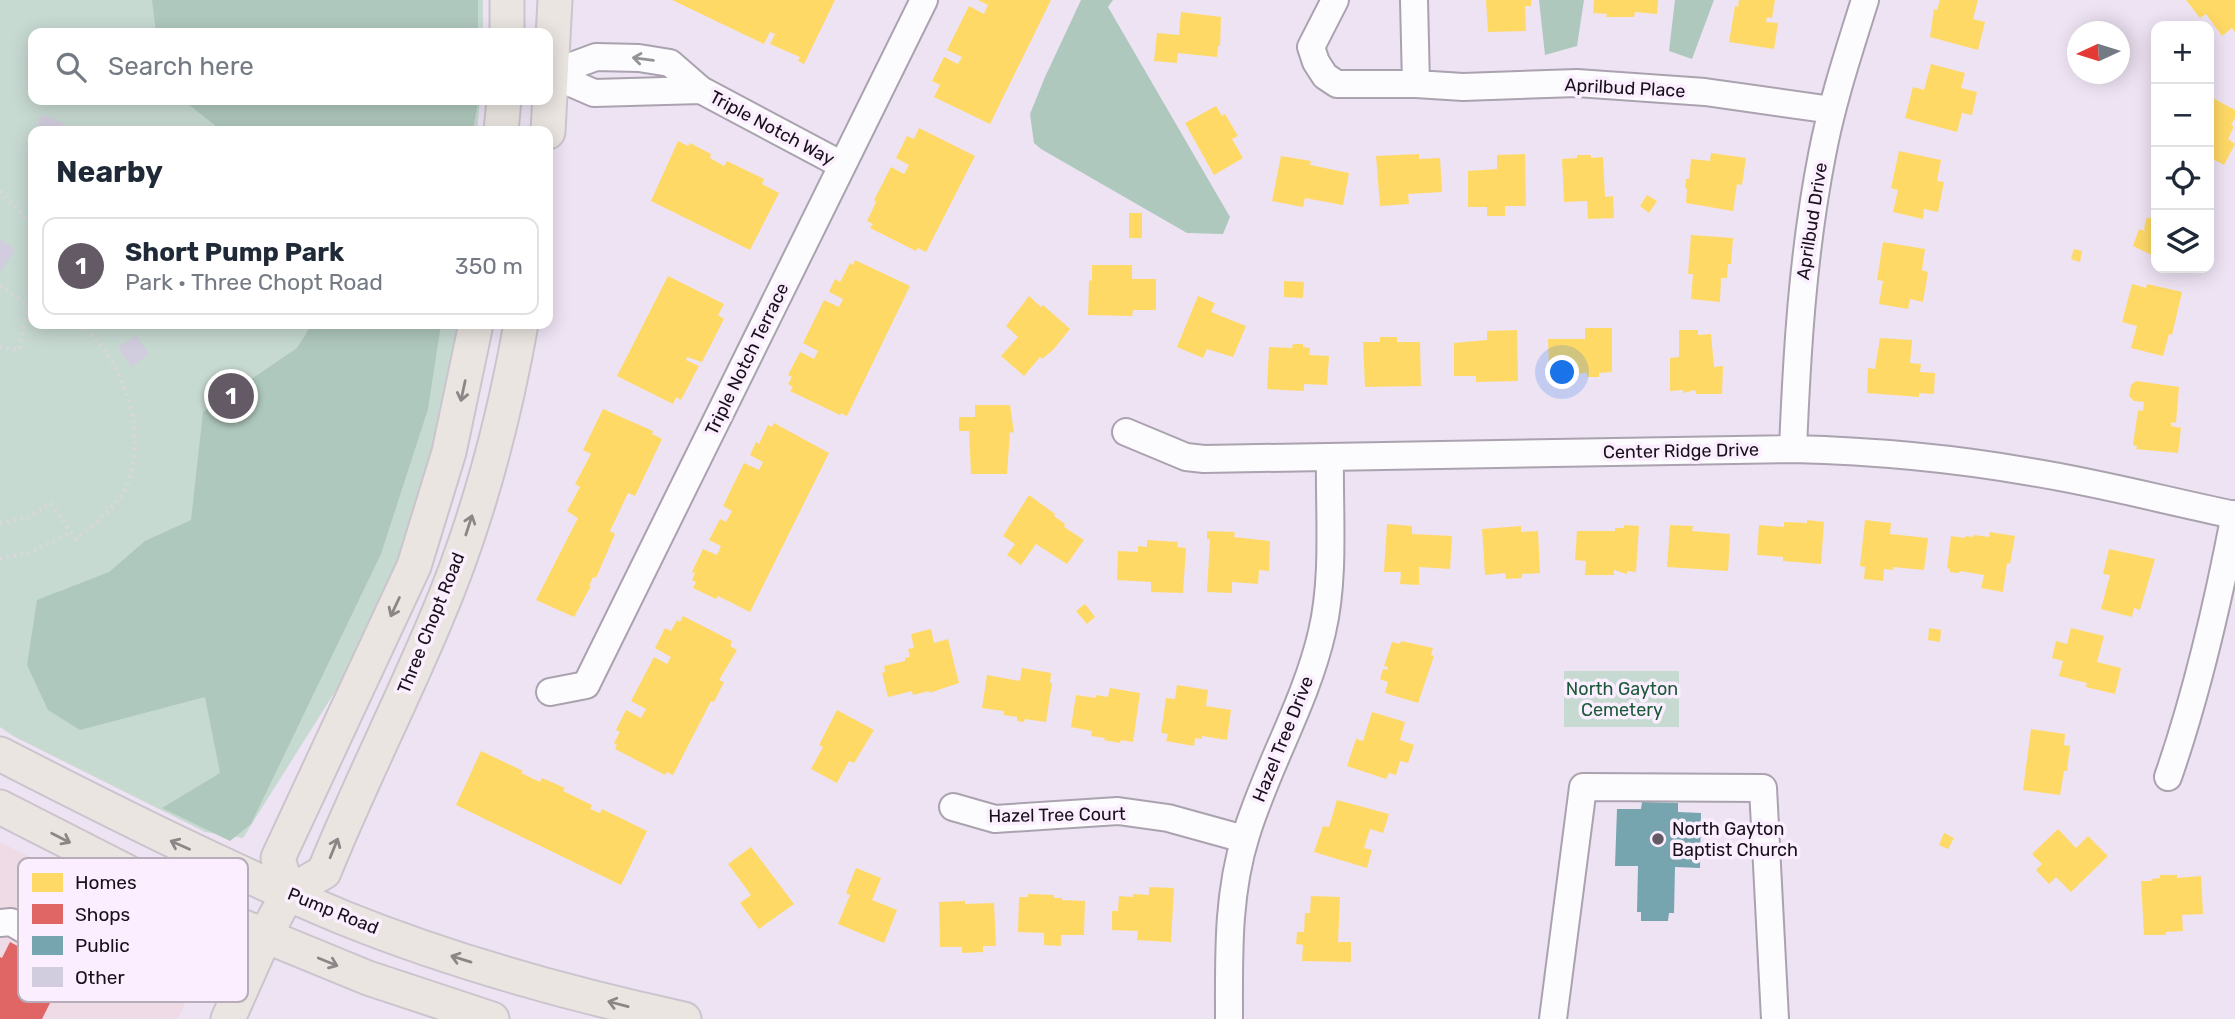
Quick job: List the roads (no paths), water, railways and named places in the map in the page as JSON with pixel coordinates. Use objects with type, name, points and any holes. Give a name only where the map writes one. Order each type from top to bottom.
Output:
[{"type":"main road","points":[[507,0],[507,28]]},
{"type":"main road","points":[[553,28],[555,0]]},
{"type":"main road","points":[[501,126],[504,105]]},
{"type":"main road","points":[[548,105],[548,126]]},
{"type":"main road","points":[[248,974],[288,893],[278,858],[414,566],[449,452],[475,329]]},
{"type":"main road","name":"Three Chopt Road","points":[[288,893],[324,872],[435,622],[462,549],[489,461],[512,376],[520,329]]},
{"type":"main road","name":"Pump Road","points":[[0,754],[163,838],[208,858]]},
{"type":"main road","points":[[0,807],[100,858]]},
{"type":"main road","name":"Pump Road","points":[[248,875],[346,918],[440,952],[538,983],[684,1019]]},
{"type":"main road","points":[[248,929],[405,992],[492,1019]]},
{"type":"main road","points":[[228,1019],[236,1002]]},
{"type":"street","name":"Triple Notch Terrace","points":[[550,692],[586,685],[924,0]]},
{"type":"street","name":"Aprilbud Place","points":[[1335,0],[1311,47],[1325,76],[1338,84],[1462,87],[1577,83],[1704,92],[1832,110]]},
{"type":"street","points":[[1413,0],[1416,84]]},
{"type":"street","name":"Aprilbud Drive","points":[[1793,449],[1802,277],[1832,110],[1865,0]]},
{"type":"street","name":"Triple Notch Way","points":[[553,72],[597,57],[639,58],[670,64],[701,90],[842,165]]},
{"type":"street","name":"Triple Notch Way","points":[[553,75],[594,93],[701,90]]},
{"type":"street","name":"Center Ridge Drive","points":[[1126,432],[1186,457],[1205,459],[1861,450],[2035,472],[2235,514]]},
{"type":"street","name":"Hazel Tree Drive","points":[[1229,1019],[1228,939],[1233,892],[1244,839],[1258,797],[1312,668],[1322,630],[1328,587],[1330,457]]},
{"type":"street","points":[[2168,777],[2213,623],[2235,514]]},
{"type":"street","points":[[1553,1019],[1583,786],[1763,788],[1775,1019]]},
{"type":"street","name":"Hazel Tree Court","points":[[953,807],[995,819],[1118,811],[1168,818],[1244,839]]},
{"type":"street","points":[[0,923],[10,922],[18,927]]},
{"type":"place","name":"Short Pump Park","points":[[231,396]]},
{"type":"place","name":"North Gayton Baptist Church","points":[[1658,839]]},
{"type":"park label","name":"North Gayton Cemetery","points":[[1622,699]]}]
